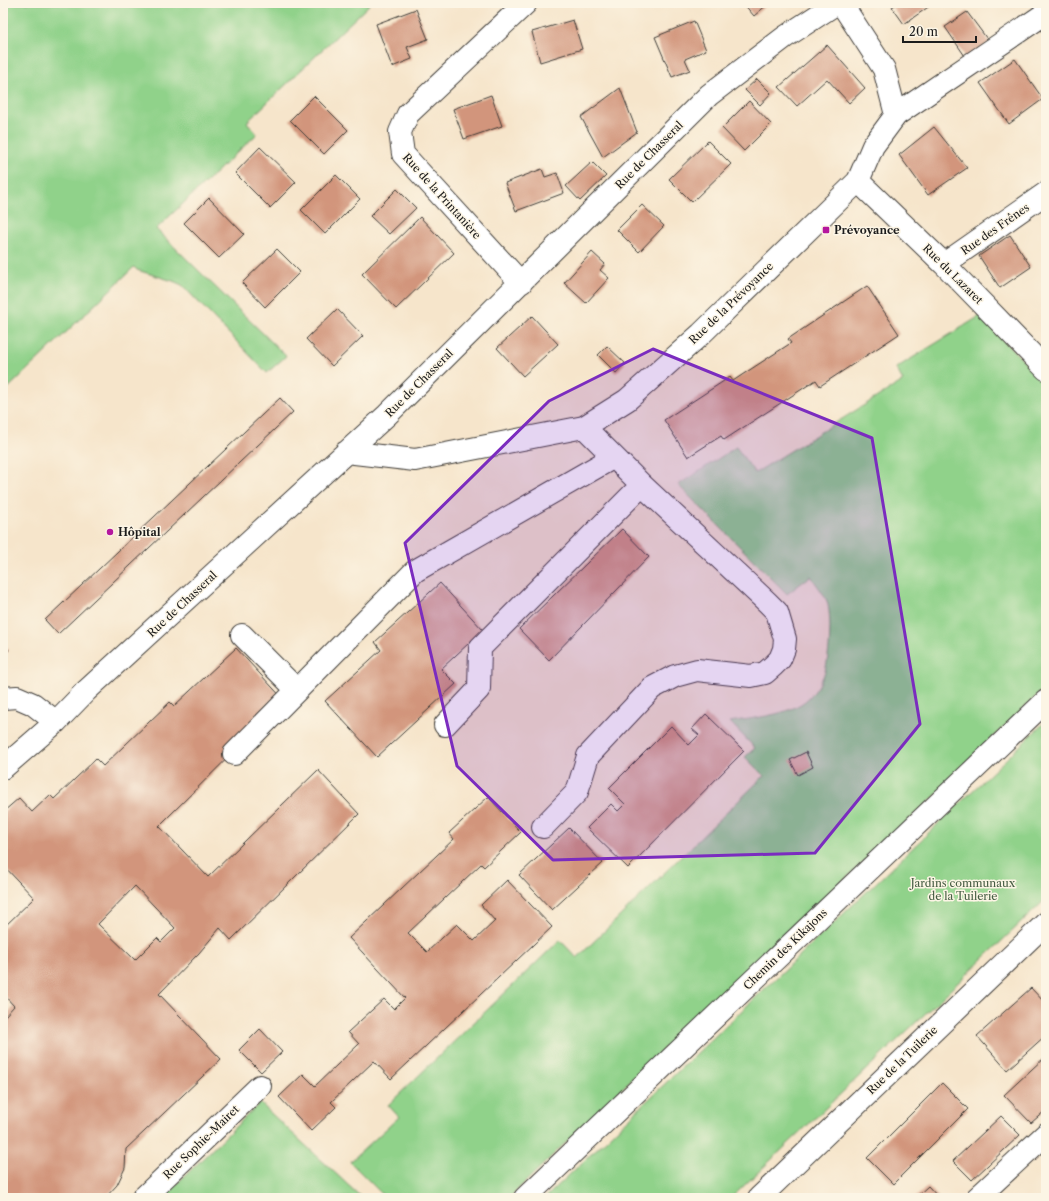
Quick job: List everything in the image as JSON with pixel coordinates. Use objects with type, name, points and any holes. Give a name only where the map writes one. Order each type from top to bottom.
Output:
[{"type":"street","name":"Rue de la Printanière","points":[[521,283],[403,154],[400,132],[408,114],[526,3]]},
{"type":"street","name":"Rue de Chasseral","points":[[3,768],[56,722],[86,691],[387,415],[709,95],[785,37],[837,3]]},
{"type":"street","points":[[842,3],[884,69],[896,115]]},
{"type":"street","name":"Rue de la Prévoyance","points":[[346,452],[415,460],[584,427],[626,400],[701,334],[858,181],[873,146],[896,115],[1046,13]]},
{"type":"street","name":"Rue du Lazaret","points":[[858,181],[944,264],[1044,365]]},
{"type":"street","name":"Rue des Frênes","points":[[944,264],[1046,193]]},
{"type":"street","points":[[543,827],[577,792],[588,756],[652,688],[675,676],[697,670],[751,676],[765,673],[780,659],[784,648],[785,639],[777,612],[642,485],[584,427]]},
{"type":"street","points":[[234,754],[415,571],[614,457]]},
{"type":"street","points":[[446,725],[479,689],[480,648],[642,485]]},
{"type":"street","points":[[242,636],[297,690]]},
{"type":"street","points":[[3,698],[17,697],[33,704],[56,722]]},
{"type":"street","name":"Chemin des Kikajons","points":[[525,1198],[1046,701]]},
{"type":"street","name":"Rue de la Tuilerie","points":[[759,1198],[1046,923]]},
{"type":"street","name":"Rue Sophie-Mairet","points":[[142,1198],[260,1086]]},
{"type":"street","points":[[977,1198],[1046,1134]]},
{"type":"highlighted area","points":[[653,349],[872,438],[920,724],[815,853],[553,860],[457,766],[405,543],[549,401]]},
{"type":"green space","points":[[3,3],[371,3],[247,122],[257,134],[156,229],[286,356],[267,373],[182,285],[137,270],[134,267],[3,393]]},
{"type":"green space","points":[[980,316],[1046,384],[1046,687],[954,774],[947,785],[672,1041],[509,1198],[386,1198],[350,1162],[399,1117],[388,1105],[560,940],[577,958],[764,776],[745,757],[755,748],[730,722],[767,716],[785,711],[801,704],[818,687],[825,672],[830,639],[828,606],[823,593],[811,576],[787,594],[678,485],[736,447],[755,473],[903,381],[896,368]]},
{"type":"green space","name":"Jardins communaux de la Tuilerie","points":[[1046,721],[1046,899],[731,1198],[545,1198]]},
{"type":"green space","points":[[260,1103],[362,1198],[162,1198]]},
{"type":"building","points":[[743,3],[769,3],[754,16]]},
{"type":"building","points":[[898,3],[934,3],[904,24],[892,7]]},
{"type":"building","points":[[416,9],[428,39],[407,47],[412,59],[392,67],[376,24]]},
{"type":"building","points":[[967,12],[990,43],[967,59],[945,27]]},
{"type":"building","points":[[573,20],[582,49],[540,62],[532,32]]},
{"type":"building","points":[[694,21],[706,50],[685,59],[690,70],[672,77],[655,37]]},
{"type":"building","points":[[827,45],[865,88],[849,103],[827,79],[797,106],[779,87]]},
{"type":"building","points":[[1015,59],[1043,99],[1009,124],[980,83]]},
{"type":"building","points":[[757,79],[771,93],[760,105],[745,90]]},
{"type":"building","points":[[620,88],[637,132],[603,157],[581,117]]},
{"type":"building","points":[[491,95],[502,126],[464,139],[453,109]]},
{"type":"building","points":[[314,96],[348,130],[324,154],[290,120]]},
{"type":"building","points":[[749,101],[771,124],[744,151],[722,128]]},
{"type":"building","points":[[934,127],[967,168],[928,195],[899,155]]},
{"type":"building","points":[[708,141],[731,164],[692,202],[669,179]]},
{"type":"building","points":[[260,147],[296,182],[270,208],[235,173]]},
{"type":"building","points":[[592,162],[606,176],[580,201],[566,186]]},
{"type":"building","points":[[542,169],[545,177],[557,173],[564,193],[516,211],[505,183]]},
{"type":"building","points":[[336,175],[360,199],[325,234],[301,210]]},
{"type":"building","points":[[397,189],[416,208],[389,234],[370,216]]},
{"type":"building","points":[[209,198],[244,234],[219,258],[184,223]]},
{"type":"building","points":[[642,205],[664,226],[639,252],[617,230]]},
{"type":"building","points":[[420,217],[454,253],[396,309],[362,274]]},
{"type":"building","points":[[1010,235],[1031,267],[1000,288],[979,256]]},
{"type":"building","points":[[277,249],[300,272],[265,307],[242,283]]},
{"type":"building","points":[[592,252],[605,264],[600,270],[609,278],[586,303],[564,283]]},
{"type":"building","points":[[867,286],[899,334],[820,386],[816,380],[724,440],[721,436],[688,457],[664,420],[730,377],[733,381],[791,343],[788,339]]},
{"type":"building","points":[[337,309],[363,336],[332,366],[306,339]]},
{"type":"building","points":[[532,316],[558,344],[523,376],[497,348]]},
{"type":"building","points":[[607,346],[625,363],[616,373],[598,355]]},
{"type":"building","points":[[280,398],[293,412],[58,634],[45,620]]},
{"type":"building","points":[[622,529],[649,557],[549,660],[519,629]]},
{"type":"building","points":[[440,583],[483,630],[441,669],[456,684],[377,757],[325,701],[381,650],[375,642]]},
{"type":"building","points":[[3,644],[9,650],[3,656]]},
{"type":"building","points":[[236,648],[285,701],[159,826],[208,877],[318,770],[359,814],[231,940],[220,928],[199,953],[159,994],[221,1059],[126,1149],[125,1168],[117,1185],[105,1198],[3,1198],[3,1014],[5,1016],[14,1006],[3,994],[3,928],[34,898],[3,865],[3,812],[19,798],[32,812],[50,795],[54,799],[96,759],[103,766],[170,702],[174,706]],"holes":[[[135,886],[175,928],[161,942],[157,938],[135,960],[98,924]]]},
{"type":"building","points":[[706,714],[744,751],[628,868],[587,828],[611,804],[618,811],[625,804],[609,788],[671,726],[689,745],[699,735],[692,729]]},
{"type":"building","points":[[806,752],[813,767],[798,775],[790,760]]},
{"type":"building","points":[[488,797],[521,832],[484,867],[481,864],[408,933],[427,952],[457,924],[474,941],[495,921],[481,905],[507,880],[552,927],[391,1079],[374,1061],[331,1102],[336,1107],[311,1131],[279,1097],[303,1074],[315,1086],[359,1044],[348,1032],[384,999],[394,1009],[405,998],[349,938],[454,839],[449,833]]},
{"type":"building","points":[[569,828],[603,863],[552,910],[519,875]]},
{"type":"building","points":[[1031,988],[1046,1004],[1046,1035],[1007,1070],[977,1036]]},
{"type":"building","points":[[260,1029],[282,1052],[261,1072],[239,1050]]},
{"type":"building","points":[[1045,1057],[1046,1110],[1031,1123],[1004,1095]]},
{"type":"building","points":[[942,1083],[968,1109],[893,1184],[867,1158]]},
{"type":"building","points":[[1001,1116],[1020,1135],[972,1180],[953,1161]]},
{"type":"building","points":[[928,1186],[939,1198],[915,1198]]},
{"type":"place","name":"Prévoyance","points":[[826,230]]},
{"type":"place","name":"Hôpital","points":[[110,532]]}]
